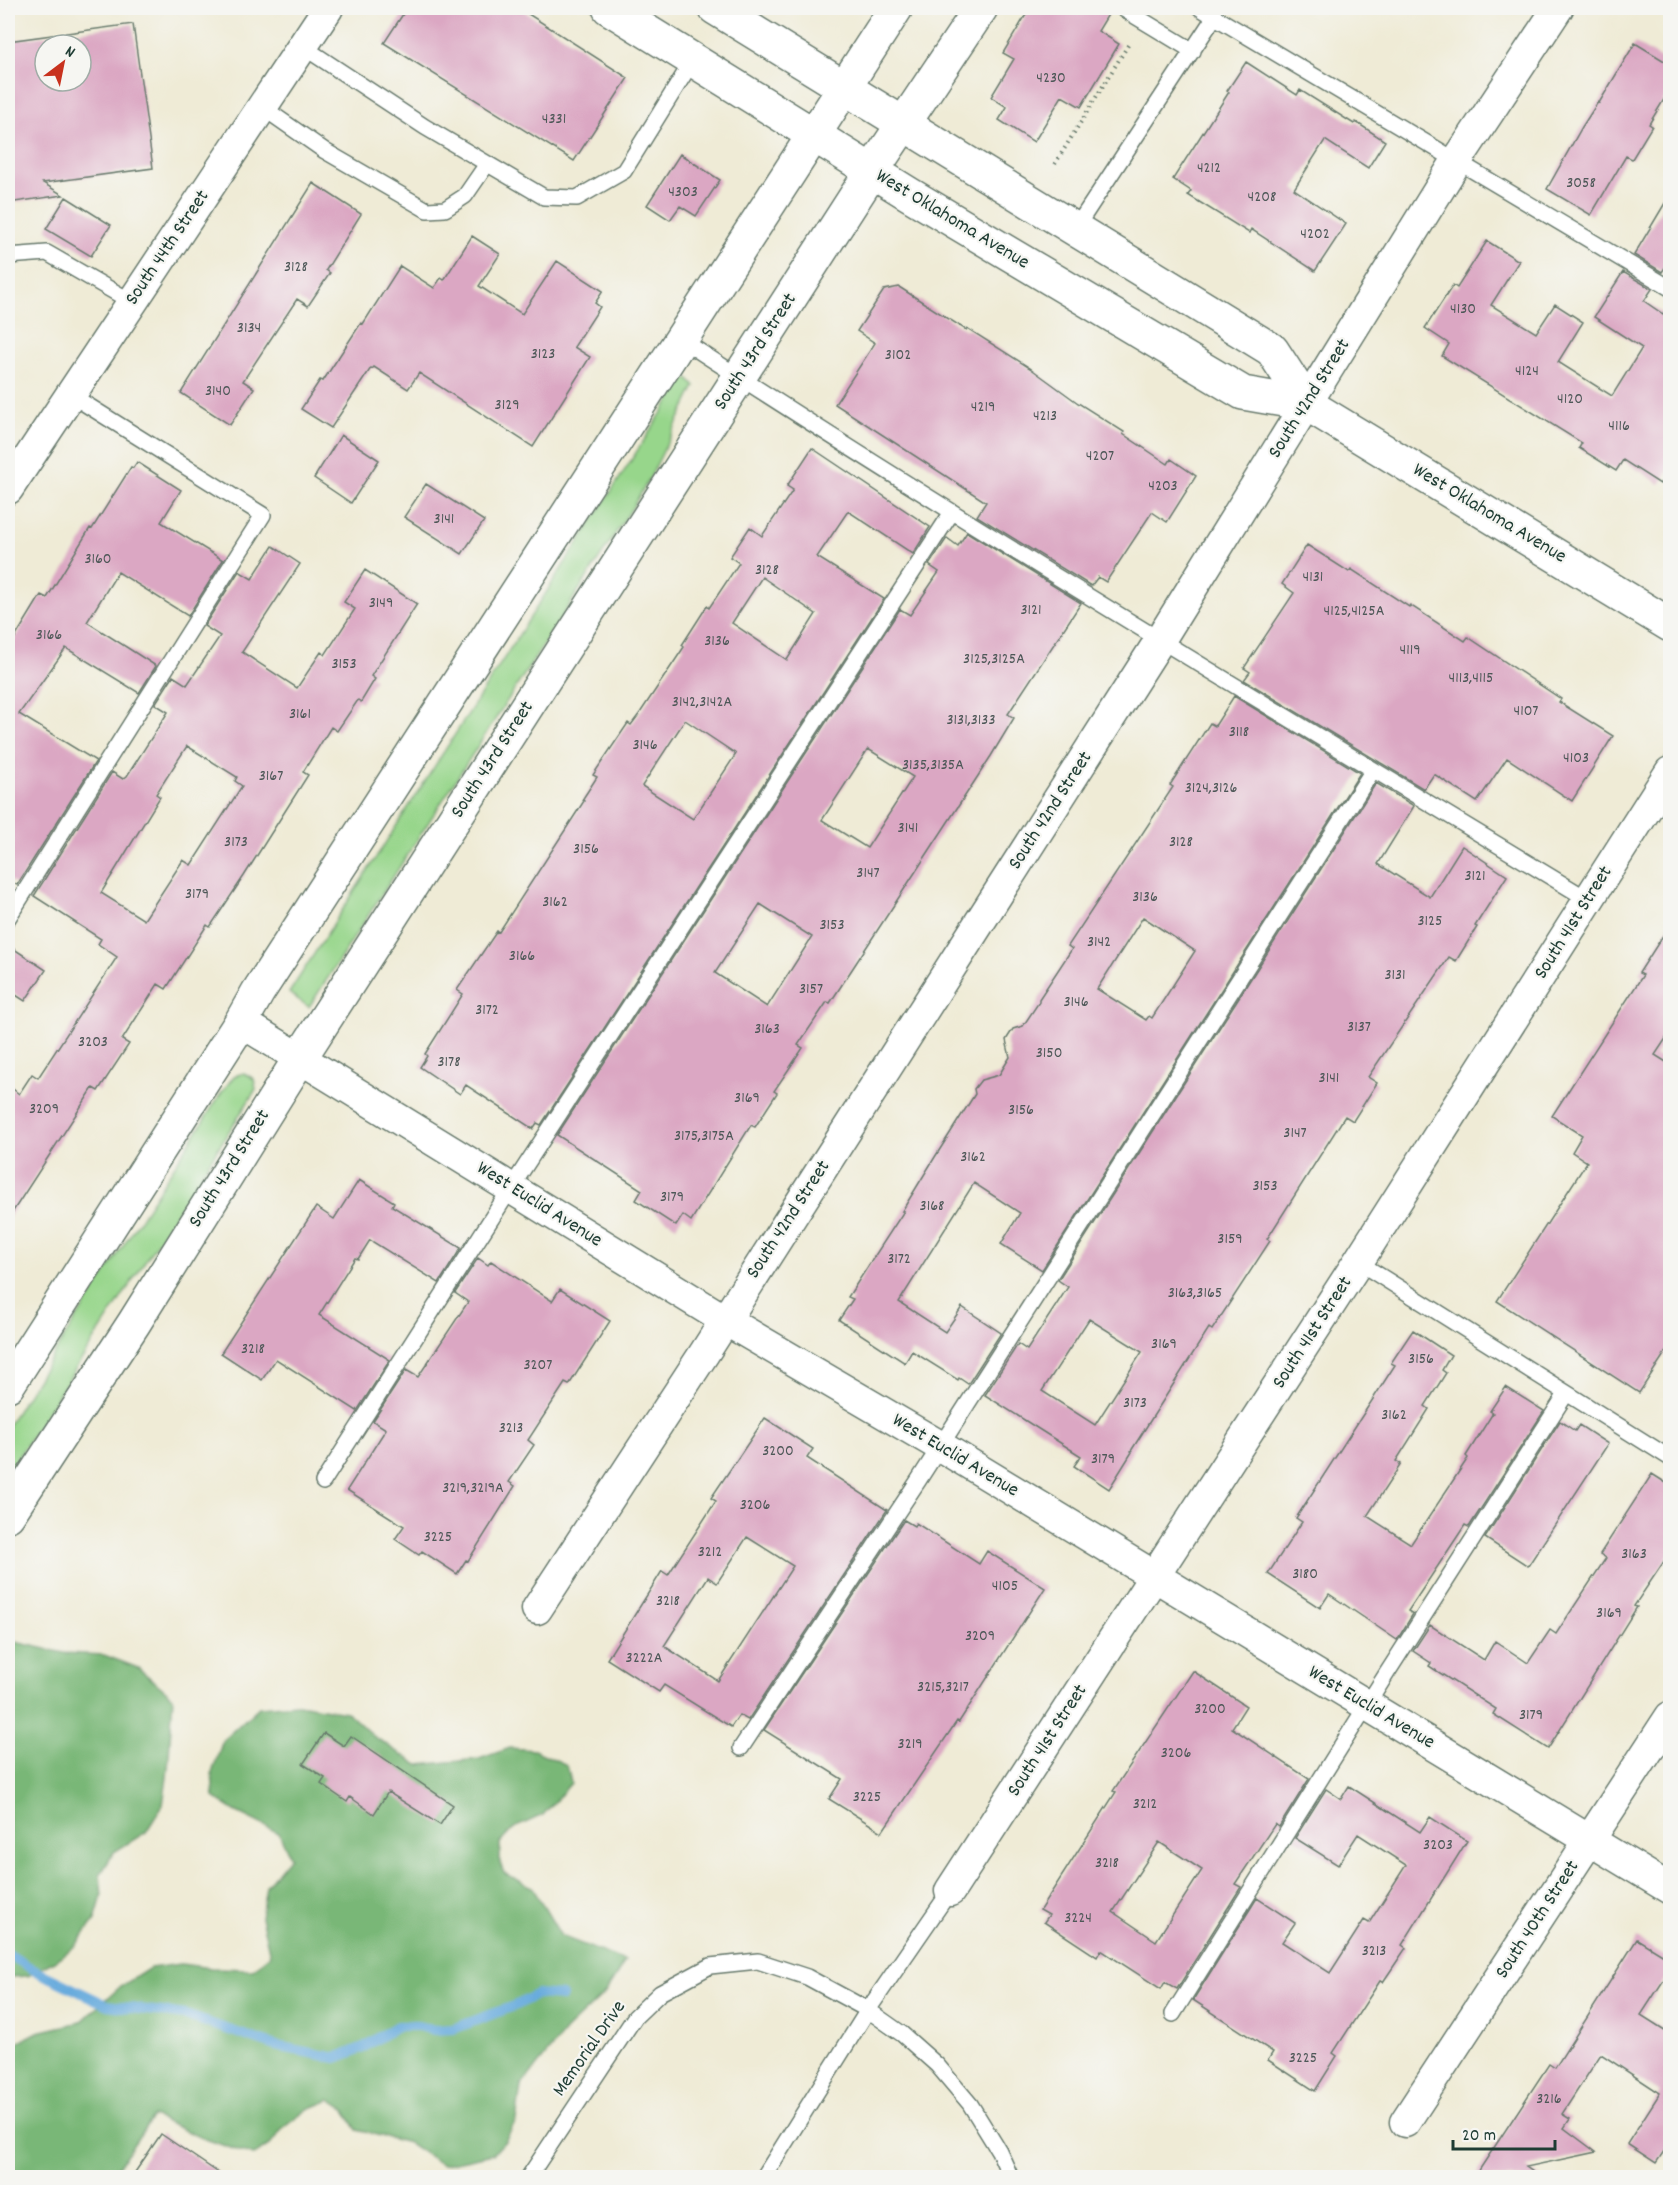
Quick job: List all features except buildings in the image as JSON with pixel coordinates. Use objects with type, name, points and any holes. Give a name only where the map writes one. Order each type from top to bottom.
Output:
[{"type":"main road","name":"West Oklahoma Avenue","points":[[609,8],[814,136],[1243,393],[1307,404],[1671,625]]},
{"type":"main road","name":"West Oklahoma Avenue","points":[[715,8],[1272,350],[1307,404]]},
{"type":"main road","points":[[8,1385],[258,992],[896,8]]},
{"type":"main road","name":"South 43rd Street","points":[[8,1515],[134,1323],[300,1058],[872,171],[981,8]]},
{"type":"street","name":"South 44th Street","points":[[8,489],[328,8]]},
{"type":"street","name":"South 42nd Street","points":[[537,1609],[725,1320],[1160,640],[1456,162],[1558,8]]},
{"type":"street","name":"South 41st Street","points":[[950,1891],[1358,1262],[1671,772]]},
{"type":"street","name":"West Euclid Avenue","points":[[241,1022],[725,1320],[940,1446],[1671,1889]]},
{"type":"street","name":"South 40th Street","points":[[1405,2122],[1671,1717]]},
{"type":"lane","points":[[1122,8],[1192,51]]},
{"type":"lane","points":[[1200,8],[1671,288]]},
{"type":"lane","points":[[1075,229],[1215,16]]},
{"type":"lane","points":[[302,46],[425,128],[544,197],[577,198],[624,171],[693,60]]},
{"type":"lane","points":[[262,107],[326,151],[427,210],[445,209],[465,196],[488,164]]},
{"type":"lane","points":[[8,256],[47,253],[132,302]]},
{"type":"lane","points":[[682,340],[951,512],[1589,900]]},
{"type":"lane","points":[[8,918],[263,515],[70,395]]},
{"type":"lane","points":[[323,1482],[511,1188],[951,512]]},
{"type":"lane","points":[[741,1748],[940,1446],[1373,770]]},
{"type":"lane","points":[[1358,1262],[1671,1458]]},
{"type":"lane","points":[[1173,2014],[1566,1394]]},
{"type":"lane","points":[[763,2178],[868,2010],[950,1891]]},
{"type":"lane","name":"Memorial Drive","points":[[528,2178],[635,2017],[660,1993],[710,1965],[758,1961],[807,1977],[868,2010],[902,2034],[937,2065],[970,2104],[999,2151],[1011,2178]]},
{"type":"path","points":[[1055,164],[1130,42],[1121,37]]},
{"type":"green space","points":[[688,378],[695,386],[650,478],[632,508],[309,1007],[289,993],[682,381]]},
{"type":"green space","points":[[244,1073],[254,1079],[256,1089],[8,1473],[8,1425],[220,1095],[234,1076]]},
{"type":"green space","points":[[15,1642],[64,1653],[104,1655],[138,1668],[173,1697],[163,1805],[146,1832],[114,1852],[100,1875],[102,1896],[95,1920],[76,1945],[61,1957],[28,1976],[10,1977],[8,1976],[8,1645]]},
{"type":"green space","points":[[298,1704],[347,1712],[373,1736],[418,1765],[479,1759],[510,1748],[534,1750],[567,1765],[571,1783],[543,1815],[514,1828],[500,1843],[500,1863],[504,1873],[532,1887],[561,1936],[625,1961],[605,1993],[566,2030],[521,2086],[516,2121],[505,2141],[493,2154],[442,2165],[409,2143],[357,2130],[345,2110],[330,2100],[308,2109],[283,2128],[271,2144],[253,2156],[197,2136],[153,2116],[111,2177],[8,2178],[8,2051],[13,2045],[38,2032],[81,2022],[120,1987],[150,1968],[181,1964],[211,1968],[253,1969],[270,1955],[261,1917],[266,1886],[290,1857],[279,1833],[235,1811],[214,1797],[212,1773],[223,1740],[259,1707]]},
{"type":"waterway","points":[[8,1954],[34,1970],[107,2005],[185,2015],[276,2046],[336,2058],[364,2047],[397,2026],[418,2026],[434,2030],[453,2029],[519,2004],[537,1994],[562,1996]]}]
